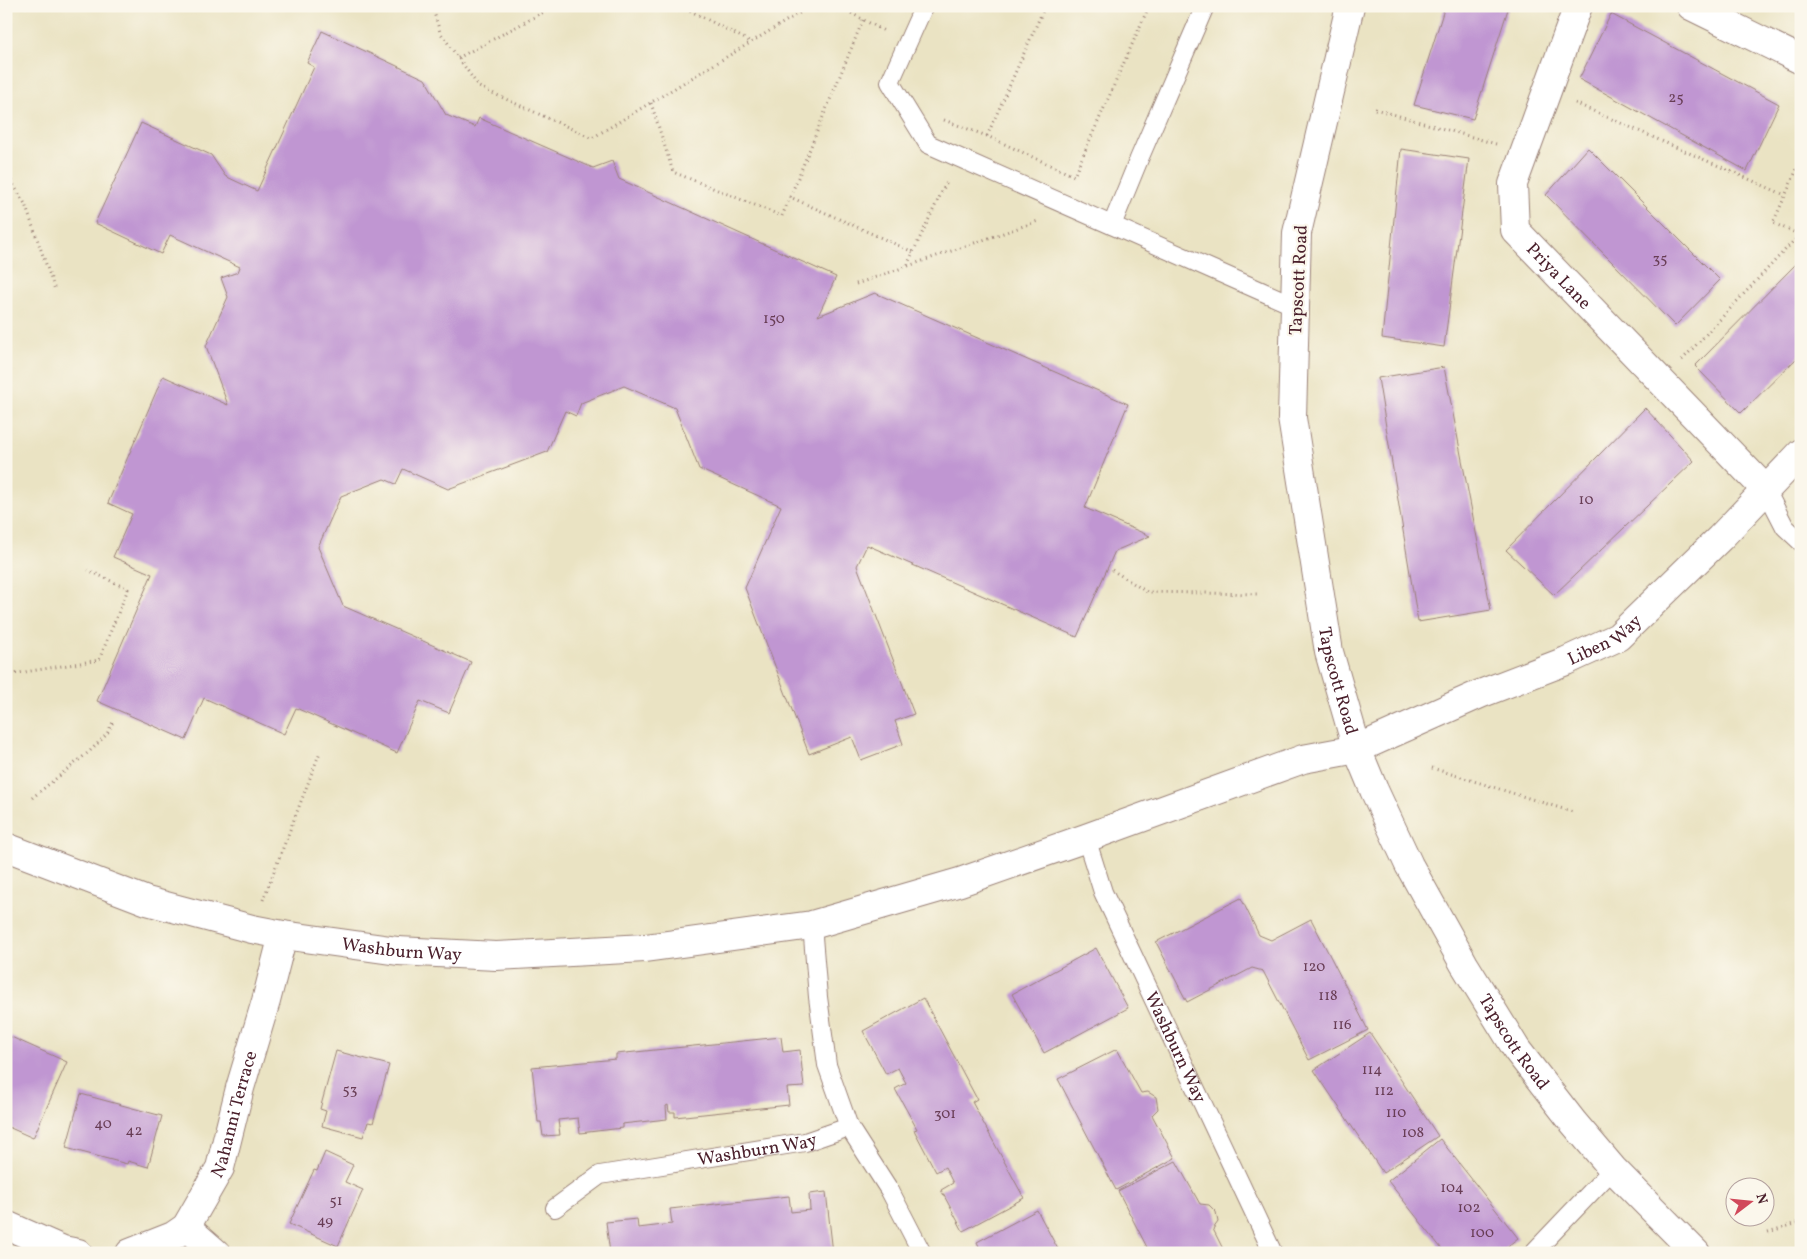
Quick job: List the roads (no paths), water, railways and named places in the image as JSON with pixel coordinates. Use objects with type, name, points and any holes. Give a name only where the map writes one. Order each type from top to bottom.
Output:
[{"type":"street","name":"Tapscott Road","points":[[1350,6],[1297,233],[1292,418],[1329,652],[1357,749],[1409,865],[1478,988],[1517,1050],[1613,1169],[1696,1253]]},
{"type":"street","name":"Priya Lane","points":[[1578,6],[1513,184],[1515,230],[1766,490]]},
{"type":"street","points":[[1691,6],[1801,60]]},
{"type":"street","name":"Liben Way","points":[[1357,749],[1480,694],[1566,661],[1618,637],[1720,538],[1801,453]]},
{"type":"street","name":"Washburn Way","points":[[6,847],[147,901],[252,929],[282,935],[398,951],[496,956],[644,948],[812,925],[960,882],[1303,759],[1357,749]]},
{"type":"street","name":"Nahanni Terrace","points":[[130,1253],[172,1236],[186,1226],[220,1168],[240,1088],[266,1001],[282,935]]},
{"type":"street","points":[[6,1225],[63,1250],[78,1253]]},
{"type":"street","points":[[186,1226],[216,1253]]},
{"type":"lane","points":[[924,6],[890,82],[928,144],[1295,306]]},
{"type":"lane","points":[[1112,225],[1205,6]]},
{"type":"lane","points":[[1766,490],[1785,527],[1801,542]]},
{"type":"lane","name":"Washburn Way","points":[[1086,838],[1103,892],[1273,1253]]},
{"type":"lane","points":[[812,925],[818,996],[827,1065],[849,1127],[890,1191],[922,1253]]},
{"type":"lane","name":"Washburn Way","points":[[555,1208],[600,1175],[805,1142],[849,1127]]},
{"type":"lane","points":[[1533,1253],[1613,1169]]}]
